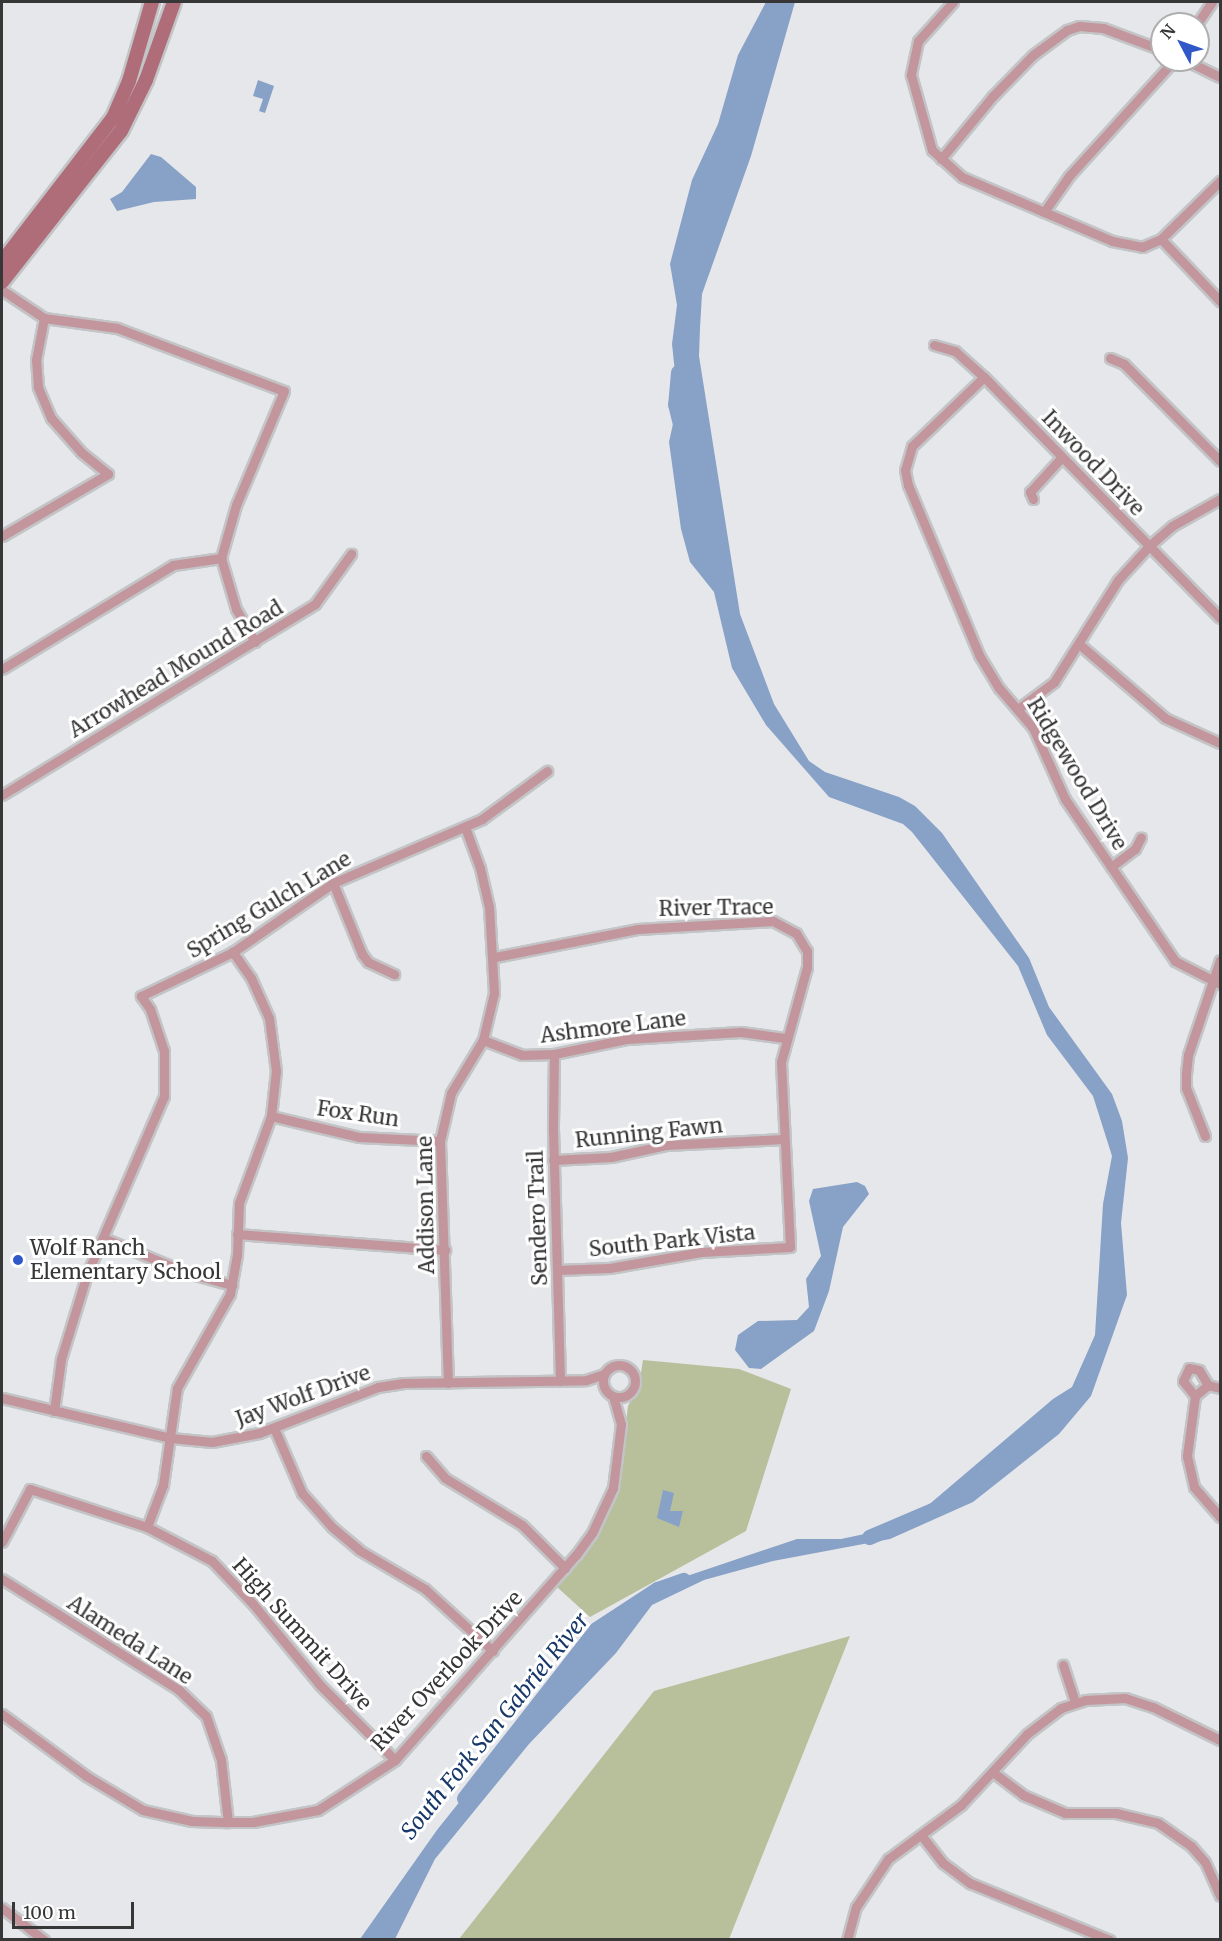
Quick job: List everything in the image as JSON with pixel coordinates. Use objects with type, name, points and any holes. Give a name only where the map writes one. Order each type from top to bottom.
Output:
[{"type":"street","points":[[2,262],[106,129],[125,93],[152,2]]},
{"type":"street","points":[[2,282],[115,140],[155,57],[174,2]]},
{"type":"street","points":[[953,2],[925,30],[911,64],[924,129],[940,158],[975,185],[1127,245],[1150,246],[1161,239],[1221,181]]},
{"type":"street","points":[[940,158],[993,96],[1033,55],[1067,30],[1079,26],[1103,28],[1150,46]]},
{"type":"street","points":[[138,51],[155,57]]},
{"type":"street","points":[[1044,212],[1069,176],[1163,72]]},
{"type":"street","points":[[1161,239],[1221,301]]},
{"type":"street","points":[[2,290],[44,318],[117,328],[284,391],[237,505],[221,558],[236,609],[255,642]]},
{"type":"street","points":[[2,536],[108,474],[81,452],[51,418],[38,387],[36,360],[44,318]]},
{"type":"street","name":"Inwood Drive","points":[[934,345],[954,351],[984,377],[1221,618]]},
{"type":"street","points":[[1110,358],[1124,364],[1221,461]]},
{"type":"street","name":"Ridgewood Drive","points":[[984,377],[912,446],[904,470],[978,655],[999,688],[1019,708],[1033,728],[1065,799],[1175,961],[1217,982]]},
{"type":"street","points":[[1033,499],[1030,492],[1062,457]]},
{"type":"street","points":[[1019,708],[1054,682],[1118,580],[1149,546],[1172,526],[1221,500]]},
{"type":"street","name":"Arrowhead Mound Road","points":[[2,795],[315,604],[351,554]]},
{"type":"street","points":[[2,669],[173,565],[221,558]]},
{"type":"street","points":[[1079,644],[1165,718],[1221,743]]},
{"type":"street","name":"Spring Gulch Lane","points":[[54,1411],[61,1359],[103,1238],[164,1096],[164,1050],[150,1009],[141,996],[233,952],[333,883],[465,827],[497,810],[547,771]]},
{"type":"street","name":"Addison Lane","points":[[448,1383],[440,1141],[451,1093],[483,1040],[493,1011],[495,957],[480,868],[465,827]]},
{"type":"street","points":[[1111,867],[1135,849],[1141,837]]},
{"type":"street","points":[[333,883],[362,954],[368,962],[394,974]]},
{"type":"street","name":"River Trace","points":[[495,957],[638,929],[780,923],[802,939],[808,957],[785,1038],[781,1062],[790,1247]]},
{"type":"street","points":[[147,1527],[163,1485],[177,1388],[184,1370],[220,1316],[232,1285],[244,1185],[271,1116],[275,1055],[269,1018],[251,978],[233,952]]},
{"type":"street","points":[[1205,1136],[1186,1088],[1186,1074],[1188,1055],[1217,982],[1221,960]]},
{"type":"street","name":"Ashmore Lane","points":[[483,1040],[522,1055],[554,1054],[627,1039],[741,1032],[785,1038]]},
{"type":"street","name":"Sendero Trail","points":[[554,1054],[554,1160],[560,1381]]},
{"type":"street","name":"Fox Run","points":[[271,1116],[359,1137],[440,1141]]},
{"type":"street","name":"Running Fawn","points":[[554,1160],[610,1157],[666,1145],[784,1139]]},
{"type":"street","points":[[237,1234],[445,1250]]},
{"type":"street","points":[[103,1238],[188,1272],[232,1285]]},
{"type":"street","name":"South Park Vista","points":[[558,1270],[609,1268],[701,1252],[790,1247]]},
{"type":"street","points":[[616,1365],[631,1369],[636,1383],[627,1395],[619,1414],[613,1396],[603,1387],[604,1374],[616,1365]]},
{"type":"street","points":[[1195,1395],[1183,1381],[1189,1368],[1199,1370],[1208,1385],[1221,1388]]},
{"type":"street","name":"Jay Wolf Drive","points":[[2,1398],[171,1438],[238,1440],[378,1388],[448,1383],[586,1380],[604,1374]]},
{"type":"street","name":"Jay Wolf Drive","points":[[586,1380],[603,1387]]},
{"type":"street","points":[[1208,1385],[1195,1395],[1187,1464],[1194,1487],[1221,1517]]},
{"type":"street","points":[[613,1396],[627,1395]]},
{"type":"street","name":"River Overlook Drive","points":[[2,1714],[86,1776],[143,1810],[192,1821],[228,1822],[253,1821],[318,1810],[395,1760],[493,1651],[565,1568],[592,1533],[613,1488],[619,1414]]},
{"type":"street","points":[[274,1428],[302,1493],[332,1527],[359,1550],[425,1588],[493,1651]]},
{"type":"street","points":[[426,1456],[445,1478],[522,1526],[565,1568]]},
{"type":"street","name":"High Summit Drive","points":[[2,1542],[30,1489],[147,1527],[212,1561],[253,1604],[320,1685],[395,1760]]},
{"type":"street","name":"Alameda Lane","points":[[2,1579],[179,1690],[206,1716],[221,1760],[228,1822]]},
{"type":"street","points":[[1063,1665],[1075,1702]]},
{"type":"street","points":[[847,1940],[856,1907],[877,1873],[994,1773],[1043,1719],[1075,1702],[1125,1698],[1153,1707],[1221,1740]]},
{"type":"street","points":[[994,1773],[1023,1795],[1065,1813],[1116,1813],[1158,1823],[1191,1846],[1205,1862],[1221,1896]]},
{"type":"street","points":[[921,1835],[943,1863],[970,1883],[1110,1940]]},
{"type":"street","points":[[2,1908],[44,1940]]},
{"type":"green space","points":[[643,1360],[739,1369],[791,1389],[746,1531],[590,1617],[557,1587],[581,1559],[611,1505],[619,1481],[628,1406],[639,1386]]},
{"type":"green space","points":[[850,1636],[729,1939],[459,1939],[654,1691]]},
{"type":"water","points":[[766,2],[795,2],[751,156],[702,294],[700,328],[699,356],[740,614],[774,704],[809,761],[825,772],[899,797],[915,806],[942,833],[1029,958],[1049,1007],[1112,1094],[1122,1121],[1128,1158],[1121,1223],[1127,1295],[1091,1396],[1059,1434],[973,1502],[890,1539],[773,1561],[704,1580],[652,1605],[616,1653],[529,1744],[435,1859],[395,1939],[360,1939],[437,1830],[565,1670],[634,1602],[687,1576],[797,1539],[841,1539],[893,1528],[912,1519],[1053,1399],[1072,1387],[1095,1335],[1103,1204],[1112,1156],[1093,1096],[1047,1035],[1018,966],[912,832],[903,824],[829,797],[766,725],[732,668],[714,592],[690,562],[681,529],[669,442],[678,401],[672,344],[677,305],[670,264],[692,180],[718,124],[738,55]]},
{"type":"water","points":[[258,80],[274,86],[265,113],[259,111],[263,99],[253,96]]},
{"type":"water","points":[[151,154],[161,157],[196,187],[196,199],[154,202],[117,211],[110,199],[122,192]]},
{"type":"water","points":[[857,1182],[865,1186],[869,1194],[843,1227],[829,1291],[814,1331],[761,1369],[749,1368],[735,1350],[738,1335],[758,1321],[797,1320],[809,1307],[806,1279],[821,1256],[809,1201],[813,1189]]},
{"type":"water","points":[[663,1490],[674,1493],[670,1511],[683,1511],[679,1527],[657,1518]]},
{"type":"waterway","name":"South Fork San Gabriel River","points":[[678,372],[675,404],[681,428]]},
{"type":"waterway","name":"South Fork San Gabriel River","points":[[869,1537],[932,1510]]},
{"type":"waterway","name":"South Fork San Gabriel River","points":[[464,1798],[596,1629],[657,1589],[683,1580]]},
{"type":"place","name":"Wolf Ranch Elementary School","points":[[18,1260]]}]
